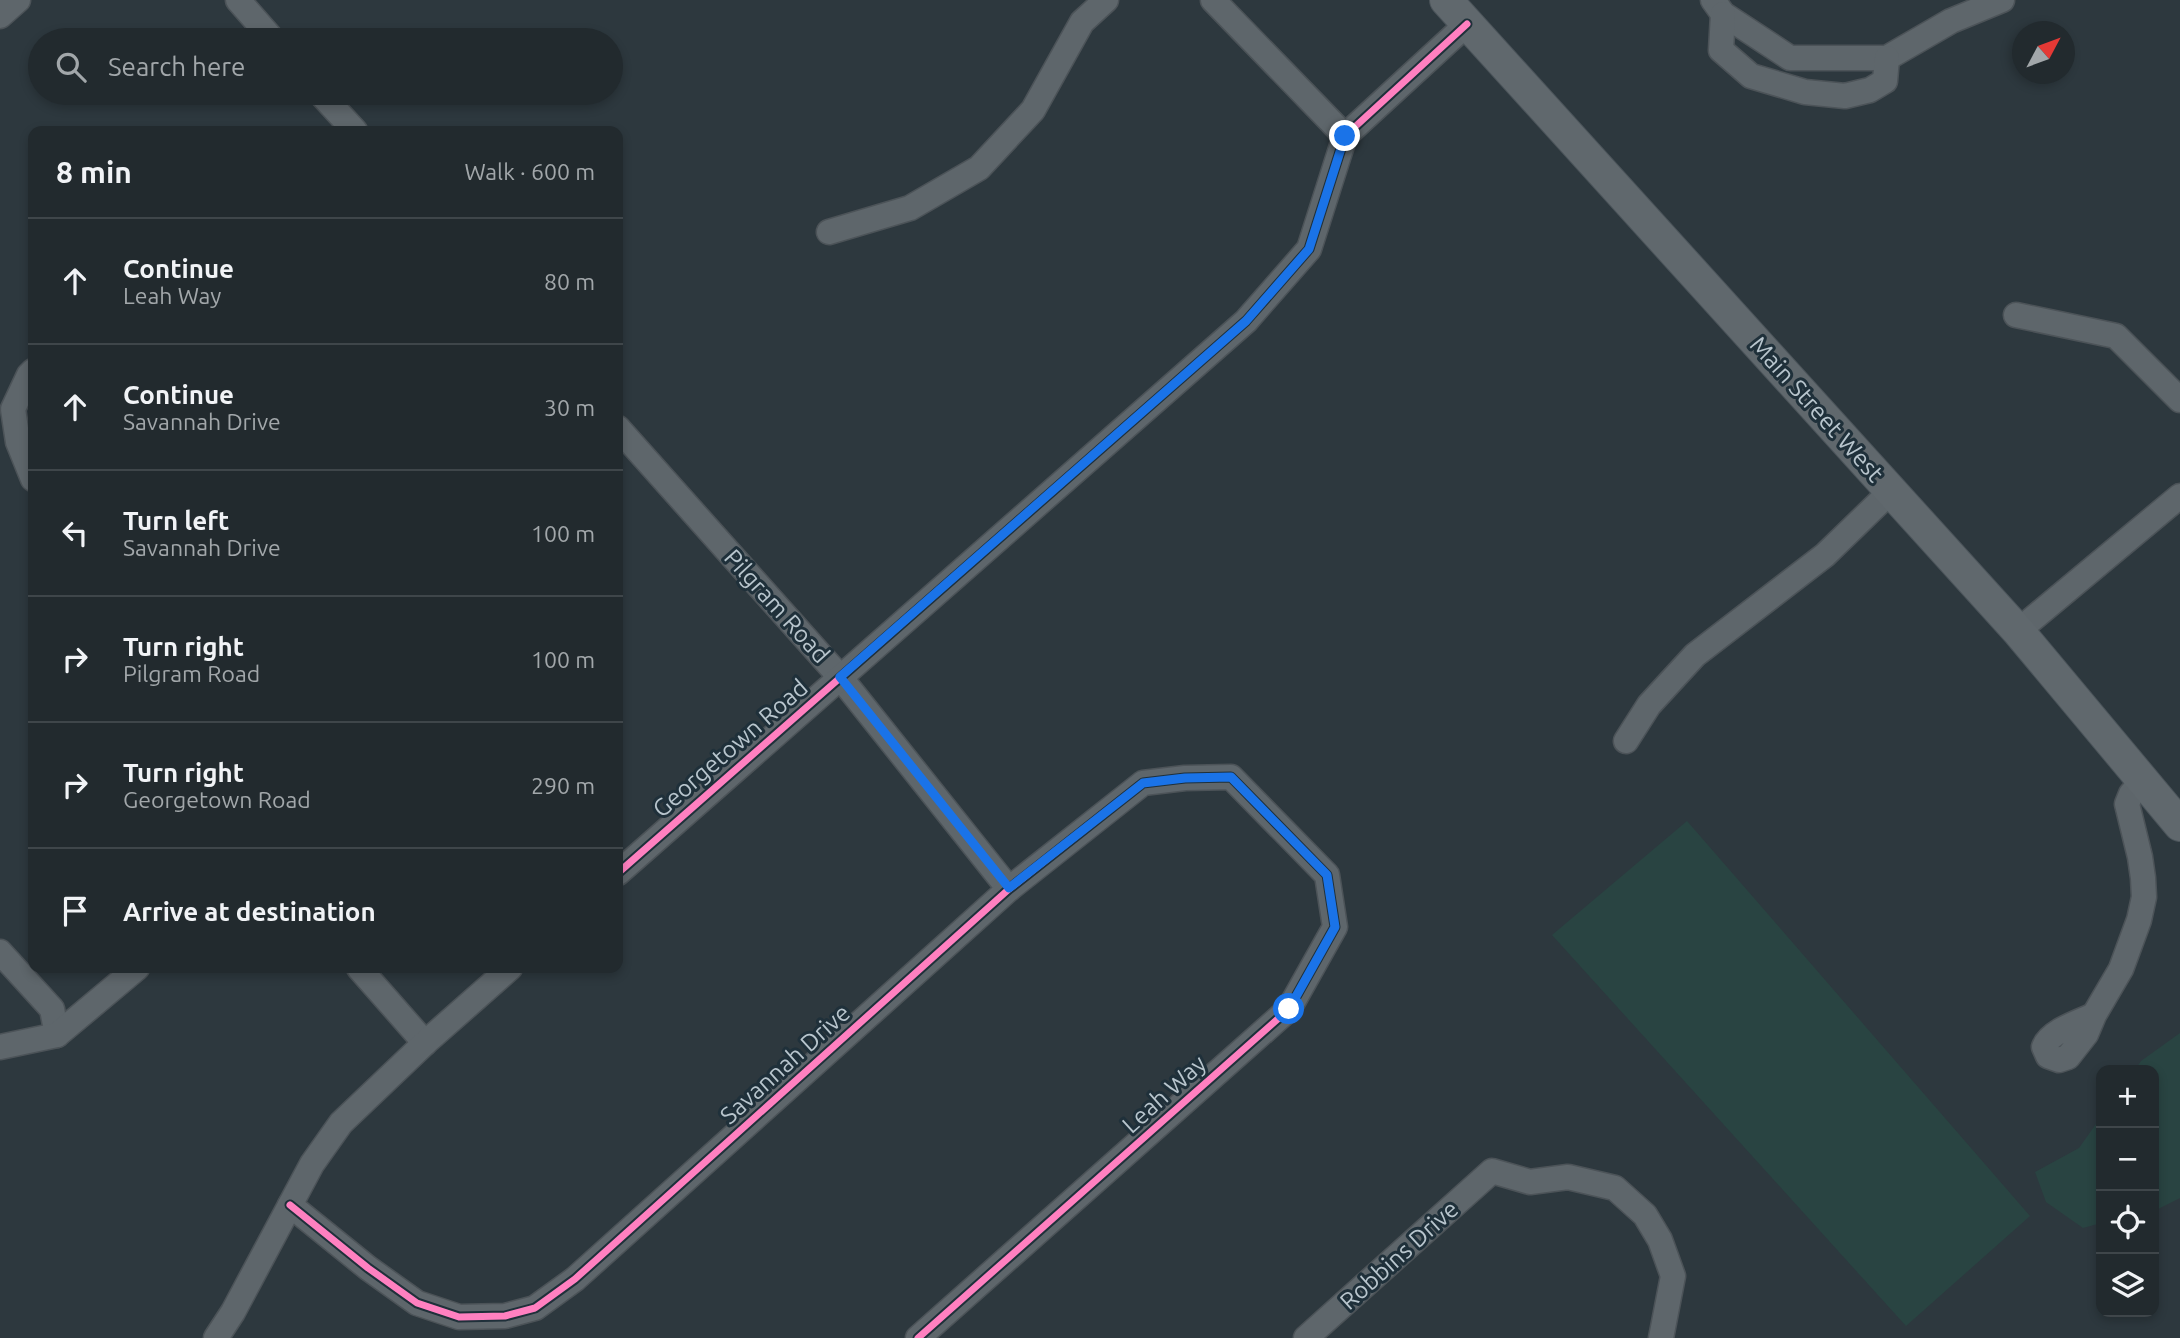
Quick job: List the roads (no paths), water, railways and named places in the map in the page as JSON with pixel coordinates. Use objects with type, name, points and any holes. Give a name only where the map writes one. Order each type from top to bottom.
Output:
[{"type":"main road","name":"Main Street West","points":[[1446,0],[2018,631],[2180,825]]},
{"type":"street","points":[[0,16],[18,0]]},
{"type":"street","points":[[238,0],[262,28]]},
{"type":"street","points":[[829,232],[910,208],[979,168],[1033,110],[1082,22],[1106,0]]},
{"type":"street","points":[[1213,0],[1345,136]]},
{"type":"street","points":[[1718,7],[1790,58],[1887,58],[1951,21],[2002,0]]},
{"type":"street","points":[[1718,7],[1721,50],[1751,76],[1805,92],[1845,96],[1870,90],[1885,81],[1887,58]]},
{"type":"street","name":"Georgetown Road","points":[[623,869],[1246,321],[1309,249],[1345,136],[1467,24]]},
{"type":"street","points":[[331,105],[350,126]]},
{"type":"street","points":[[2016,315],[2116,336],[2180,400]]},
{"type":"street","points":[[28,377],[13,409],[18,442],[28,467]]},
{"type":"street","name":"Pilgram Road","points":[[623,434],[840,677],[1009,888]]},
{"type":"street","points":[[1626,741],[1649,705],[1695,655],[1825,555],[1891,491]]},
{"type":"street","points":[[2018,631],[2180,496]]},
{"type":"street","name":"Savannah Drive","points":[[290,1205],[416,1303],[459,1317],[505,1316],[534,1308],[575,1279],[1009,888],[1143,783],[1185,778],[1231,777],[1292,840]]},
{"type":"street","points":[[2094,1015],[2121,969],[2139,920],[2144,897],[2140,857],[2127,804],[2131,794],[2143,780]]},
{"type":"street","name":"Leah Way","points":[[918,1338],[1289,1009],[1335,927],[1327,875],[1292,840]]},
{"type":"street","points":[[0,952],[51,1009],[57,1035]]},
{"type":"street","points":[[0,1047],[57,1035],[131,973]]},
{"type":"street","points":[[363,973],[425,1043]]},
{"type":"street","points":[[216,1338],[233,1312],[312,1164],[341,1123],[425,1043],[504,973]]},
{"type":"street","name":"Robbins Drive","points":[[1306,1338],[1492,1171],[1530,1182],[1568,1177],[1615,1188],[1645,1215],[1660,1240],[1673,1276],[1661,1338]]}]
